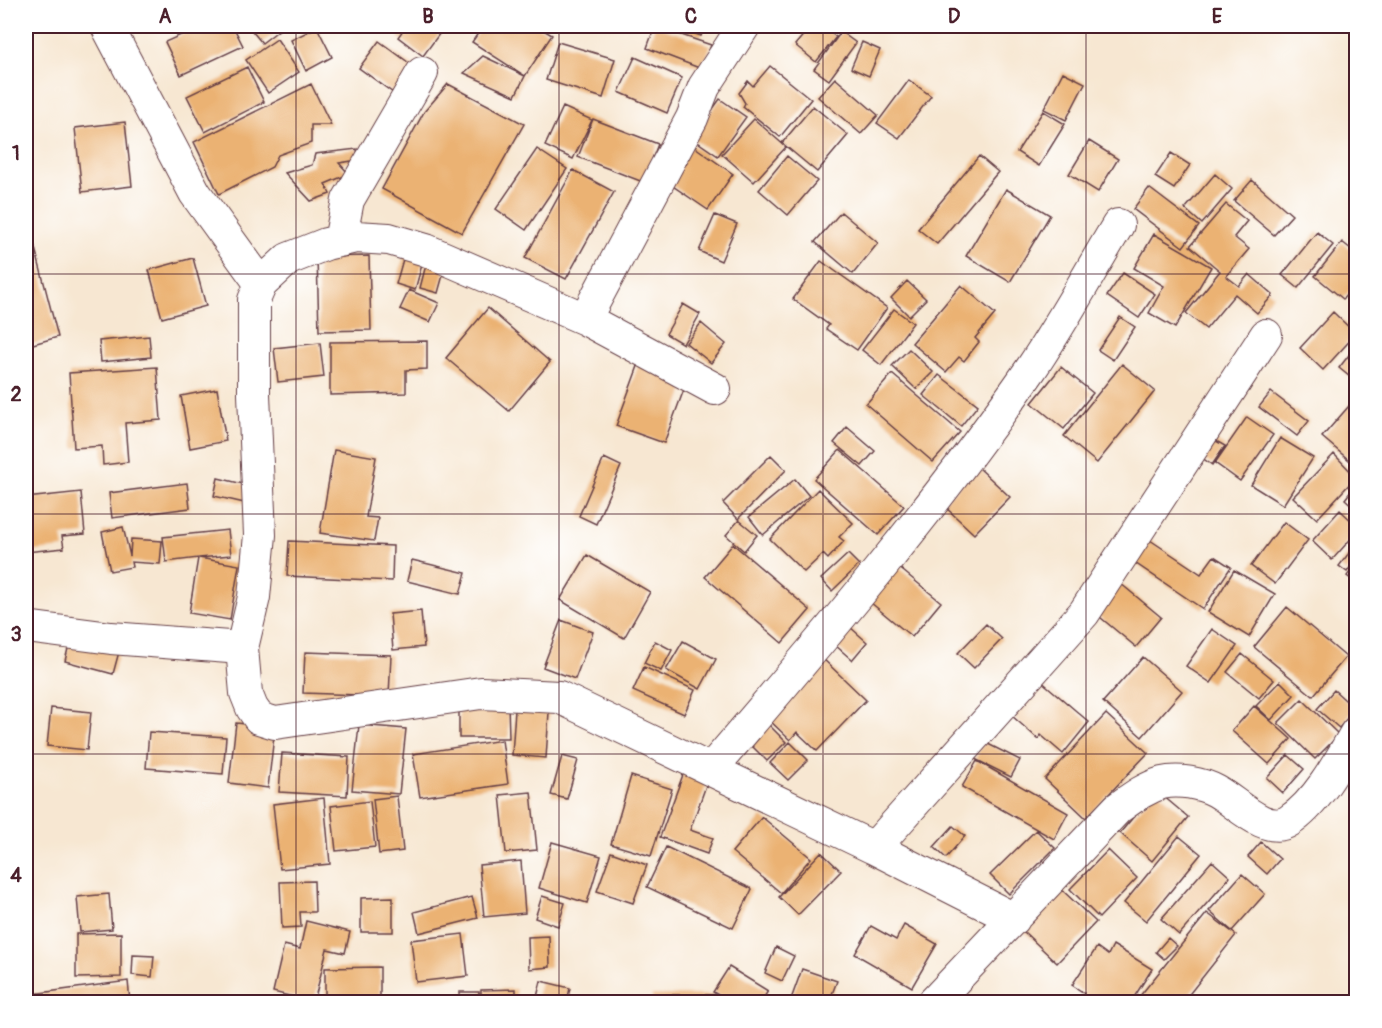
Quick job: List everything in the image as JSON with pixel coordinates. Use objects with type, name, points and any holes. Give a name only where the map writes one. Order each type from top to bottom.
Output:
[{"type":"street","points":[[107,26],[195,193],[261,284]]},
{"type":"street","points":[[585,319],[692,118],[704,87],[744,26]]},
{"type":"street","points":[[340,241],[348,200],[422,73]]},
{"type":"street","points":[[711,769],[833,626],[972,450],[1032,367],[1118,225]]},
{"type":"street","points":[[715,389],[585,319],[426,250],[389,239],[356,237],[288,259],[261,284],[254,300],[260,535],[254,597],[242,648],[246,693],[256,715],[266,722],[274,723],[481,693],[559,697],[874,848],[1014,919]]},
{"type":"street","points":[[874,848],[1084,613],[1266,335]]},
{"type":"street","points":[[26,627],[111,638],[242,648]]},
{"type":"street","points":[[934,1002],[1118,808],[1141,791],[1164,783],[1191,783],[1215,791],[1258,820],[1276,824],[1288,822],[1330,779],[1356,734]]},
{"type":"building","points":[[201,26],[233,26],[243,46],[181,75],[165,42]]},
{"type":"building","points":[[248,26],[284,26],[262,43]]},
{"type":"building","points":[[406,26],[445,26],[423,56],[398,37]]},
{"type":"building","points":[[483,26],[537,26],[552,35],[525,76],[472,42]]},
{"type":"building","points":[[655,26],[711,45],[702,69],[647,48]]},
{"type":"building","points":[[674,26],[705,26],[701,36]]},
{"type":"building","points":[[811,26],[821,26],[836,37],[816,62],[795,45]]},
{"type":"building","points":[[317,27],[332,57],[306,71],[291,40]]},
{"type":"building","points":[[841,32],[856,43],[829,80],[814,69]]},
{"type":"building","points":[[277,39],[299,72],[268,93],[246,60]]},
{"type":"building","points":[[379,41],[416,68],[396,95],[359,68]]},
{"type":"building","points":[[558,42],[615,59],[603,98],[546,80]]},
{"type":"building","points":[[862,42],[880,50],[869,76],[851,68]]},
{"type":"building","points":[[483,56],[525,76],[515,96],[464,73]]},
{"type":"building","points":[[635,57],[682,78],[667,113],[619,92]]},
{"type":"building","points":[[770,66],[811,99],[780,137],[743,107],[745,103],[739,93],[748,81],[753,86]]},
{"type":"building","points":[[247,67],[264,102],[205,132],[187,96]]},
{"type":"building","points":[[1063,72],[1085,83],[1066,120],[1044,109]]},
{"type":"building","points":[[835,78],[878,115],[861,134],[818,97]]},
{"type":"building","points":[[909,80],[931,96],[899,138],[877,123]]},
{"type":"building","points":[[311,84],[331,125],[311,125],[311,143],[278,155],[272,167],[219,194],[194,142]]},
{"type":"building","points":[[448,84],[524,124],[462,233],[382,189],[424,112]]},
{"type":"building","points":[[720,99],[746,117],[718,156],[692,138]]},
{"type":"building","points":[[813,106],[848,135],[817,172],[782,143]]},
{"type":"building","points":[[563,107],[592,120],[573,159],[545,146]]},
{"type":"building","points":[[1043,111],[1065,124],[1039,166],[1017,152]]},
{"type":"building","points":[[593,119],[658,144],[643,182],[578,157]]},
{"type":"building","points":[[754,119],[786,147],[754,182],[722,154]]},
{"type":"building","points":[[125,122],[132,186],[82,192],[75,128]]},
{"type":"building","points":[[1089,141],[1118,159],[1098,192],[1069,174]]},
{"type":"building","points":[[692,145],[733,174],[708,210],[667,182]]},
{"type":"building","points":[[357,149],[358,160],[339,163],[349,174],[325,184],[330,194],[311,201],[285,173],[312,165],[315,154]]},
{"type":"building","points":[[537,149],[567,169],[526,230],[496,209]]},
{"type":"building","points":[[1171,153],[1190,165],[1174,189],[1155,177]]},
{"type":"building","points":[[787,156],[817,181],[788,215],[759,190]]},
{"type":"building","points":[[979,156],[998,172],[937,244],[918,229]]},
{"type":"building","points":[[573,170],[614,192],[566,279],[525,258]]},
{"type":"building","points":[[1215,174],[1232,189],[1202,224],[1185,209]]},
{"type":"building","points":[[1252,180],[1292,215],[1274,235],[1234,201]]},
{"type":"building","points":[[1149,188],[1199,226],[1183,247],[1133,209]]},
{"type":"building","points":[[1006,189],[1050,215],[1010,282],[966,256]]},
{"type":"building","points":[[1226,204],[1247,221],[1234,237],[1249,249],[1226,276],[1239,286],[1249,274],[1273,295],[1257,313],[1235,294],[1206,329],[1186,313],[1220,271],[1190,246]]},
{"type":"building","points":[[841,212],[878,243],[853,274],[815,242]]},
{"type":"building","points":[[715,215],[737,224],[721,261],[699,251]]},
{"type":"building","points":[[1317,232],[1333,245],[1298,288],[1282,275]]},
{"type":"building","points":[[1154,234],[1211,267],[1175,328],[1149,313],[1164,286],[1134,268]]},
{"type":"building","points":[[33,240],[58,337],[26,346],[26,242]]},
{"type":"building","points":[[1342,242],[1356,253],[1356,283],[1343,299],[1315,276]]},
{"type":"building","points":[[407,245],[426,250],[415,290],[396,284]]},
{"type":"building","points":[[429,253],[448,257],[438,293],[420,288]]},
{"type":"building","points":[[369,256],[371,330],[319,331],[317,257]]},
{"type":"building","points":[[193,258],[206,306],[162,318],[149,270]]},
{"type":"building","points":[[821,261],[887,308],[857,350],[826,329],[829,325],[793,299]]},
{"type":"building","points":[[1123,273],[1155,294],[1139,318],[1107,296]]},
{"type":"building","points":[[907,281],[926,299],[909,316],[891,298]]},
{"type":"building","points":[[961,285],[995,314],[975,338],[979,342],[964,361],[959,357],[946,372],[912,343]]},
{"type":"building","points":[[409,290],[439,303],[430,322],[400,309]]},
{"type":"building","points":[[683,304],[700,314],[683,344],[666,334]]},
{"type":"building","points":[[488,308],[550,362],[509,411],[446,358]]},
{"type":"building","points":[[894,309],[913,323],[881,365],[862,350]]},
{"type":"building","points":[[1333,312],[1356,334],[1323,370],[1300,348]]},
{"type":"building","points":[[1120,317],[1135,327],[1113,360],[1098,350]]},
{"type":"building","points":[[701,323],[726,344],[711,363],[686,343]]},
{"type":"building","points":[[149,336],[151,357],[101,362],[99,341]]},
{"type":"building","points":[[427,341],[427,369],[406,370],[406,393],[330,395],[330,342]]},
{"type":"building","points":[[320,343],[324,377],[278,382],[274,348]]},
{"type":"building","points":[[1356,346],[1356,379],[1355,381],[1339,368]]},
{"type":"building","points":[[909,349],[933,372],[916,389],[892,366]]},
{"type":"building","points":[[641,358],[689,376],[664,443],[616,426]]},
{"type":"building","points":[[1122,364],[1155,391],[1097,463],[1064,436]]},
{"type":"building","points":[[157,367],[161,420],[125,423],[128,462],[103,465],[102,446],[74,448],[69,373]]},
{"type":"building","points":[[1061,367],[1093,393],[1064,429],[1032,403]]},
{"type":"building","points":[[892,374],[960,432],[933,462],[866,404]]},
{"type":"building","points":[[939,375],[978,405],[961,426],[923,395]]},
{"type":"building","points":[[217,389],[226,441],[190,448],[181,396]]},
{"type":"building","points":[[1271,392],[1309,421],[1297,436],[1259,407]]},
{"type":"building","points":[[1356,398],[1356,463],[1355,465],[1322,437]]},
{"type":"building","points":[[1247,417],[1273,435],[1240,481],[1215,463]]},
{"type":"building","points":[[847,427],[875,451],[862,466],[834,443]]},
{"type":"building","points":[[1209,437],[1225,446],[1212,465],[1198,455]]},
{"type":"building","points":[[1280,438],[1313,458],[1283,505],[1251,485]]},
{"type":"building","points":[[334,450],[376,457],[366,517],[378,518],[374,541],[320,533]]},
{"type":"building","points":[[840,450],[904,506],[878,535],[814,479]]},
{"type":"building","points":[[1334,454],[1356,477],[1317,519],[1293,497]]},
{"type":"building","points":[[771,455],[786,470],[738,519],[723,503]]},
{"type":"building","points":[[604,458],[621,466],[596,524],[579,516]]},
{"type":"building","points":[[978,467],[1010,497],[974,534],[942,504]]},
{"type":"building","points":[[218,478],[256,487],[253,505],[214,496]]},
{"type":"building","points":[[795,479],[809,496],[763,535],[749,517]]},
{"type":"building","points":[[187,483],[190,508],[112,518],[109,493]]},
{"type":"building","points":[[1356,485],[1356,509],[1345,499]]},
{"type":"building","points":[[818,489],[853,523],[839,537],[844,541],[828,559],[823,554],[804,572],[770,539]]},
{"type":"building","points":[[81,492],[85,534],[62,536],[64,548],[26,552],[26,498]]},
{"type":"building","points":[[1340,510],[1356,525],[1356,533],[1332,560],[1312,541]]},
{"type":"building","points":[[739,520],[757,535],[744,551],[726,535]]},
{"type":"building","points":[[1284,522],[1308,540],[1275,584],[1251,566]]},
{"type":"building","points":[[123,527],[130,556],[131,539],[162,541],[160,564],[131,562],[132,567],[110,571],[102,532]]},
{"type":"building","points":[[228,530],[231,555],[199,558],[239,565],[230,620],[189,613],[198,558],[166,562],[163,537]]},
{"type":"building","points":[[1150,540],[1201,574],[1214,556],[1231,567],[1203,609],[1135,563]]},
{"type":"building","points":[[289,541],[393,546],[392,581],[287,576]]},
{"type":"building","points":[[733,544],[810,610],[782,643],[705,577]]},
{"type":"building","points":[[1356,544],[1356,559],[1347,572],[1339,566]]},
{"type":"building","points":[[848,554],[859,565],[832,591],[821,579]]},
{"type":"building","points":[[587,555],[650,592],[624,638],[560,600]]},
{"type":"building","points":[[412,560],[466,573],[460,594],[407,581]]},
{"type":"building","points":[[892,562],[941,602],[912,637],[864,597]]},
{"type":"building","points":[[1356,564],[1356,583],[1347,576]]},
{"type":"building","points":[[1234,570],[1275,594],[1249,637],[1208,612]]},
{"type":"building","points":[[1120,583],[1161,617],[1136,647],[1095,613]]},
{"type":"building","points":[[1287,607],[1346,657],[1313,696],[1254,647]]},
{"type":"building","points":[[421,611],[424,647],[393,650],[390,614]]},
{"type":"building","points":[[841,619],[867,642],[852,660],[826,637]]},
{"type":"building","points":[[561,620],[593,632],[575,679],[543,667]]},
{"type":"building","points":[[986,624],[1002,639],[974,668],[958,653]]},
{"type":"building","points":[[1212,629],[1237,646],[1211,683],[1186,666]]},
{"type":"building","points":[[71,636],[120,648],[113,674],[65,661]]},
{"type":"building","points":[[655,641],[672,650],[661,671],[644,663]]},
{"type":"building","points":[[683,641],[716,659],[700,689],[666,670]]},
{"type":"building","points":[[305,652],[391,655],[389,696],[303,693]]},
{"type":"building","points":[[1242,654],[1274,680],[1259,698],[1227,672]]},
{"type":"building","points":[[820,656],[866,700],[817,751],[797,732],[790,740],[764,715]]},
{"type":"building","points":[[1143,657],[1182,691],[1142,737],[1103,702]]},
{"type":"building","points":[[644,667],[695,690],[684,714],[633,691]]},
{"type":"building","points":[[1040,680],[1089,722],[1063,754],[1041,735],[1038,739],[1011,715]]},
{"type":"building","points":[[1280,681],[1294,695],[1271,720],[1256,706]]},
{"type":"building","points":[[1334,690],[1355,709],[1339,728],[1317,709]]},
{"type":"building","points":[[1302,699],[1339,735],[1315,759],[1278,723]]},
{"type":"building","points":[[508,703],[509,738],[459,738],[459,704]]},
{"type":"building","points":[[1254,706],[1291,739],[1269,764],[1232,731]]},
{"type":"building","points":[[51,708],[91,712],[87,750],[47,746]]},
{"type":"building","points":[[515,710],[549,712],[546,758],[512,755]]},
{"type":"building","points":[[1106,714],[1148,753],[1086,818],[1045,779]]},
{"type":"building","points":[[765,721],[786,742],[767,761],[746,740]]},
{"type":"building","points":[[236,723],[275,727],[268,788],[229,783]]},
{"type":"building","points":[[359,725],[406,729],[399,794],[352,790]]},
{"type":"building","points":[[149,732],[226,737],[223,774],[146,768]]},
{"type":"building","points":[[502,740],[508,784],[420,797],[413,754]]},
{"type":"building","points":[[790,742],[808,760],[788,780],[770,763]]},
{"type":"building","points":[[984,742],[1020,760],[1011,777],[975,759]]},
{"type":"building","points":[[282,753],[349,757],[347,796],[279,792]]},
{"type":"building","points":[[1288,755],[1304,769],[1283,793],[1267,778]]},
{"type":"building","points":[[562,756],[578,760],[567,799],[551,795]]},
{"type":"building","points":[[977,761],[1068,813],[1054,839],[962,787]]},
{"type":"building","points":[[684,772],[708,780],[690,830],[713,838],[707,854],[660,837]]},
{"type":"building","points":[[631,776],[672,789],[651,856],[611,844]]},
{"type":"building","points":[[1156,790],[1188,817],[1152,861],[1120,833]]},
{"type":"building","points":[[531,792],[537,850],[506,853],[500,795]]},
{"type":"building","points":[[397,796],[403,851],[379,854],[373,799]]},
{"type":"building","points":[[324,798],[330,864],[280,869],[273,804]]},
{"type":"building","points":[[370,801],[375,847],[336,851],[331,806]]},
{"type":"building","points":[[762,817],[811,858],[781,893],[732,852]]},
{"type":"building","points":[[953,826],[965,836],[946,858],[934,847]]},
{"type":"building","points":[[1036,830],[1055,848],[1009,894],[990,875]]},
{"type":"building","points":[[1179,836],[1201,854],[1146,921],[1124,903]]},
{"type":"building","points":[[552,842],[601,856],[587,903],[539,888]]},
{"type":"building","points":[[1261,842],[1280,859],[1267,874],[1248,857]]},
{"type":"building","points":[[666,847],[752,889],[733,928],[647,887]]},
{"type":"building","points":[[1108,850],[1137,878],[1099,918],[1070,889]]},
{"type":"building","points":[[611,852],[647,865],[633,903],[597,891]]},
{"type":"building","points":[[821,852],[841,871],[798,915],[779,897]]},
{"type":"building","points":[[521,861],[525,913],[484,917],[479,865]]},
{"type":"building","points":[[1212,861],[1230,877],[1179,935],[1161,919]]},
{"type":"building","points":[[1242,874],[1265,894],[1232,931],[1209,911]]},
{"type":"building","points":[[314,881],[315,912],[300,912],[301,927],[282,928],[280,882]]},
{"type":"building","points":[[1062,890],[1096,922],[1057,963],[1023,931]]},
{"type":"building","points":[[109,894],[112,929],[80,932],[77,897]]},
{"type":"building","points":[[542,896],[565,903],[558,926],[535,918]]},
{"type":"building","points":[[393,897],[393,932],[361,932],[361,898]]},
{"type":"building","points":[[472,897],[478,918],[419,933],[414,912]]},
{"type":"building","points":[[1207,913],[1236,935],[1183,1002],[1135,1002]]},
{"type":"building","points":[[306,921],[350,932],[345,953],[327,949],[314,1002],[273,992],[284,945],[300,949]]},
{"type":"building","points":[[904,925],[937,944],[912,987],[855,954],[871,926],[896,940]]},
{"type":"building","points":[[121,933],[121,977],[76,978],[76,934]]},
{"type":"building","points":[[463,934],[468,976],[416,982],[411,940]]},
{"type":"building","points":[[549,936],[550,967],[529,969],[528,937]]},
{"type":"building","points":[[1168,938],[1177,946],[1164,959],[1156,952]]},
{"type":"building","points":[[1113,945],[1152,969],[1131,1002],[1079,1002],[1084,993],[1072,985],[1097,947],[1108,955]]},
{"type":"building","points":[[776,947],[794,956],[782,981],[765,973]]},
{"type":"building","points":[[133,955],[154,956],[152,977],[132,975]]},
{"type":"building","points":[[380,967],[380,1002],[325,1002],[325,968]]},
{"type":"building","points":[[729,967],[768,991],[761,1002],[730,1002],[713,992]]},
{"type":"building","points":[[802,969],[837,981],[829,1002],[790,1002]]},
{"type":"building","points":[[128,981],[130,1002],[34,1002],[33,994]]},
{"type":"building","points":[[541,981],[570,988],[567,1002],[537,997]]},
{"type":"building","points":[[516,989],[516,1002],[481,1002],[481,990]]},
{"type":"building","points":[[460,992],[479,992],[479,1002],[460,1002]]},
{"type":"building","points":[[652,995],[714,995],[714,1002],[652,1002]]}]
